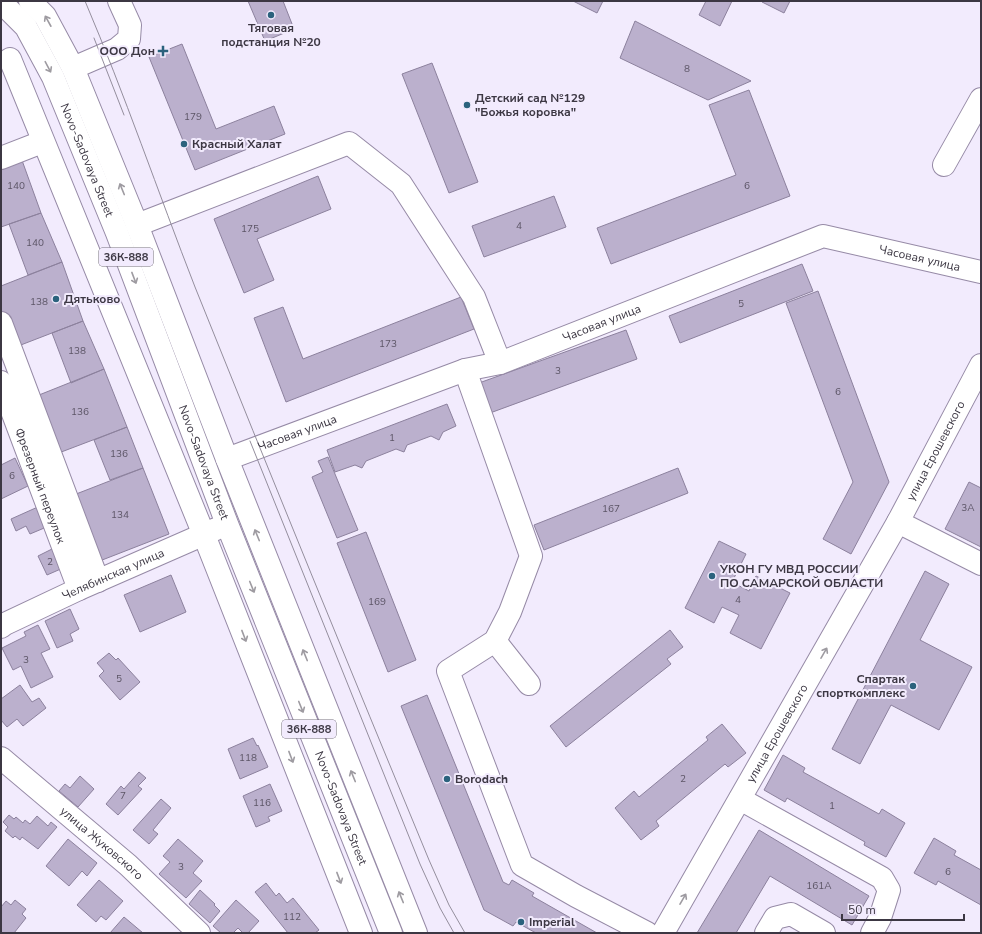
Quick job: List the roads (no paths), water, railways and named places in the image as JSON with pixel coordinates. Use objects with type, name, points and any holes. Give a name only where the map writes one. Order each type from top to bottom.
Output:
[{"type":"street","name":"Novo-Sadovaya Street","points":[[30,1],[45,16],[73,68],[416,933]]},
{"type":"street","points":[[73,68],[117,49],[129,39],[130,25],[119,1]]},
{"type":"street","name":"Novo-Sadovaya Street","points":[[1,2],[26,27],[53,77],[117,233],[228,524],[391,933]]},
{"type":"street","points":[[36,45],[6,60],[204,535],[361,933]]},
{"type":"street","points":[[944,165],[981,99]]},
{"type":"street","points":[[136,225],[348,143],[402,184],[474,297],[500,363]]},
{"type":"street","points":[[1,158],[38,144]]},
{"type":"street","name":"Часовая улица","points":[[227,459],[465,370],[500,363],[823,236],[981,272]]},
{"type":"street","points":[[1,323],[88,585]]},
{"type":"street","name":"улица Ерошевского","points":[[663,933],[898,522],[981,365]]},
{"type":"street","points":[[465,370],[531,556],[510,612],[494,641],[448,671],[522,865],[576,896],[648,933]]},
{"type":"street","name":"Фрезерный переулок","points":[[1,382],[88,585]]},
{"type":"street","points":[[898,522],[981,564]]},
{"type":"street","name":"Челябинская улица","points":[[1,628],[5,624],[88,585],[228,524]]},
{"type":"street","points":[[494,641],[529,684]]},
{"type":"street","name":"улица Жуковского","points":[[1,758],[128,865],[199,933]]},
{"type":"street","points":[[740,799],[882,878],[889,890],[880,918],[872,933]]},
{"type":"street","points":[[766,933],[775,918],[791,914],[824,933]]},
{"type":"tram line","points":[[85,1],[128,108],[195,287],[282,502],[429,860],[449,905],[465,933]]},
{"type":"tram line","points":[[94,38],[124,115]]},
{"type":"tram line","points":[[250,441],[420,864],[440,908],[454,933]]},
{"type":"place","name":"Тяговая подстанция №20","points":[[271,15]]},
{"type":"place","name":"ООО Дон","points":[[163,51]]},
{"type":"place","name":"Детский сад №129 \"Божья коровка\"","points":[[467,105]]},
{"type":"place","name":"Красный Халат","points":[[184,144]]},
{"type":"place","name":"Дятьково","points":[[56,299]]},
{"type":"place","name":"УКОН ГУ МВД РОССИИ ПО САМАРСКОЙ ОБЛАСТИ","points":[[712,576]]},
{"type":"place","name":"Спартак спорткомплекс","points":[[913,686]]},
{"type":"place","name":"Borodach","points":[[447,779]]},
{"type":"place","name":"Imperial","points":[[521,922]]}]
